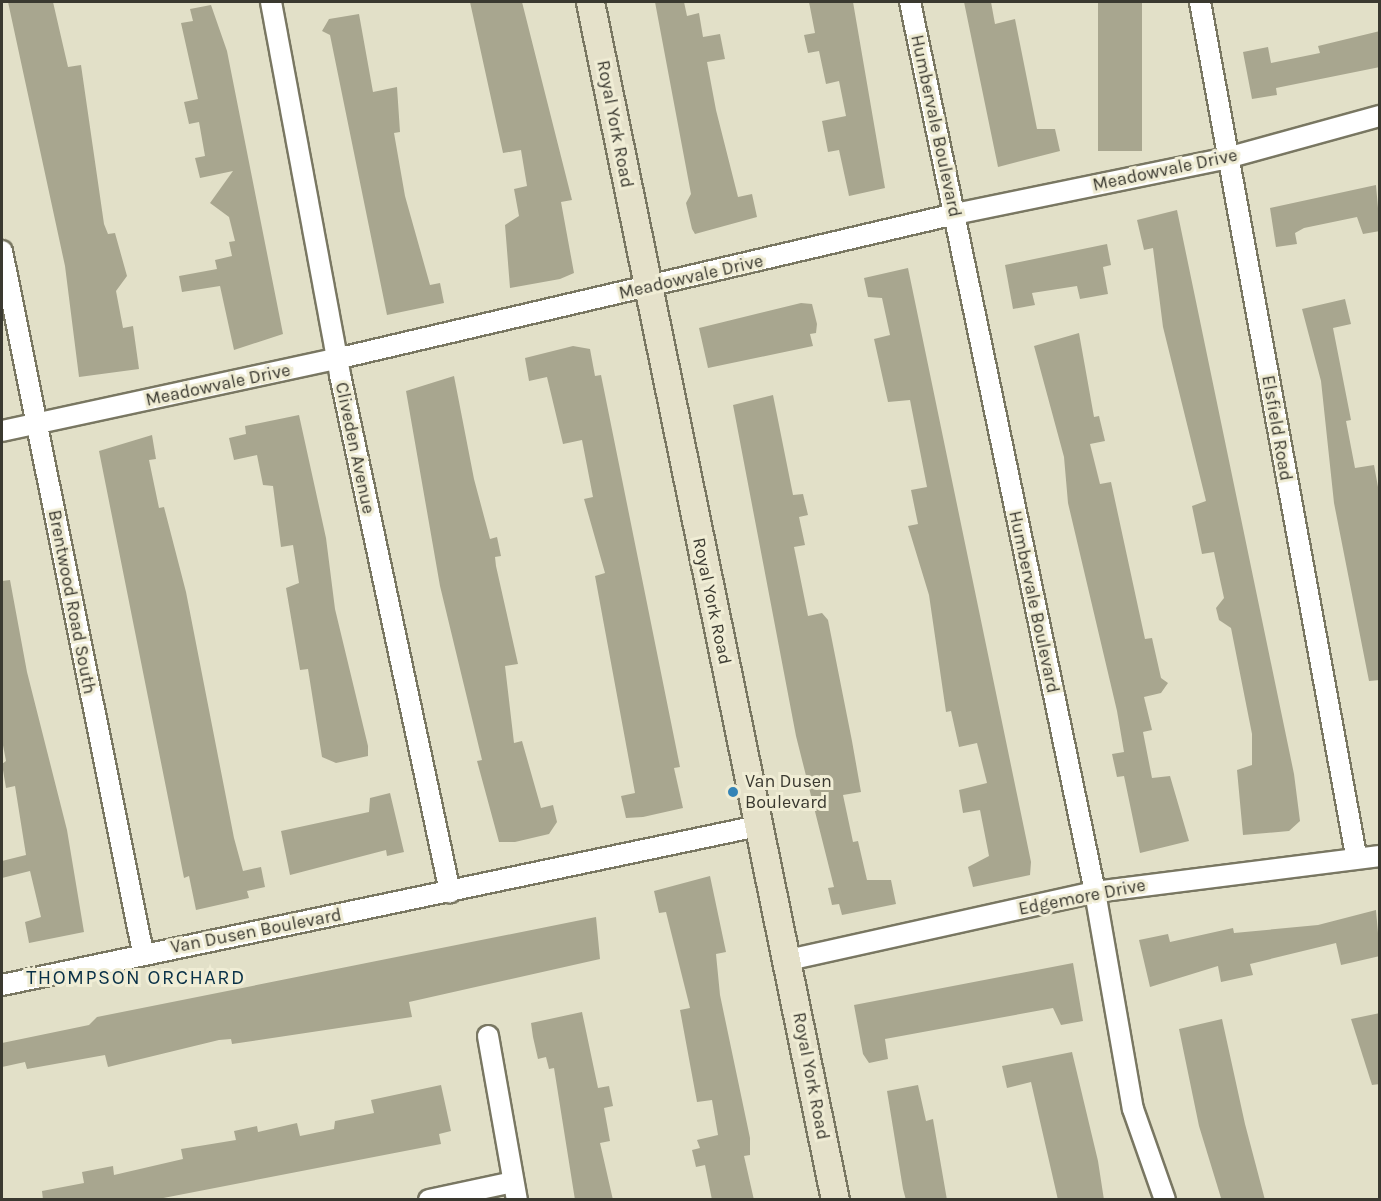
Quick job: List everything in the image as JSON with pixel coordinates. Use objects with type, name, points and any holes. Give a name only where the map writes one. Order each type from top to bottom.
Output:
[{"type":"main road","name":"Royal York Road","points":[[590,2],[758,826],[788,960],[835,1200]]},
{"type":"street","name":"Cliveden Avenue","points":[[270,2],[336,359],[450,892]]},
{"type":"street","name":"Humbervale Boulevard","points":[[910,2],[1095,892],[1133,1109],[1165,1200]]},
{"type":"street","name":"Elsfield Road","points":[[1200,2],[1356,855]]},
{"type":"street","name":"Meadowvale Drive","points":[[2,431],[336,359],[955,214],[1227,158],[1380,116]]},
{"type":"street","name":"Brentwood Road South","points":[[2,251],[143,953]]},
{"type":"street","name":"Van Dusen Boulevard","points":[[2,985],[143,953],[450,892],[758,826]]},
{"type":"street","name":"Edgemore Drive","points":[[788,960],[1095,892],[1356,855],[1380,856]]},
{"type":"street","points":[[429,1200],[515,1191],[488,1036]]},
{"type":"building","points":[[8,2],[53,2],[68,67],[81,65],[104,224],[108,234],[115,233],[127,276],[116,291],[123,328],[133,326],[139,369],[79,377],[65,266]]},
{"type":"building","points":[[470,2],[522,2],[572,200],[561,202],[574,273],[560,279],[510,288],[505,225],[519,216],[514,189],[527,186],[521,150],[503,153]]},
{"type":"building","points":[[655,2],[684,2],[687,16],[699,13],[703,37],[720,34],[725,59],[707,62],[716,110],[738,197],[752,194],[757,217],[695,234],[692,229],[686,203],[691,194]]},
{"type":"building","points":[[809,2],[853,2],[885,188],[849,196],[839,150],[828,152],[822,121],[846,116],[839,81],[826,84],[819,51],[808,53],[804,35],[815,33]]},
{"type":"building","points":[[964,2],[991,2],[995,24],[1015,19],[1037,129],[1055,129],[1060,151],[998,167]]},
{"type":"building","points":[[1098,2],[1142,2],[1142,151],[1098,151]]},
{"type":"building","points":[[211,5],[227,51],[283,334],[234,350],[220,286],[182,292],[179,276],[217,269],[215,260],[232,256],[229,242],[235,241],[229,217],[210,203],[233,171],[200,178],[195,158],[205,156],[199,122],[189,124],[184,102],[198,99],[181,23],[193,21],[190,9]]},
{"type":"building","points":[[359,14],[373,92],[397,87],[400,132],[394,133],[405,196],[430,285],[440,283],[444,303],[387,315],[330,35],[322,31],[329,19]]},
{"type":"building","points":[[1380,31],[1380,67],[1276,88],[1277,95],[1252,99],[1243,52],[1268,47],[1271,63],[1320,53],[1318,46]]},
{"type":"building","points":[[1376,185],[1380,231],[1363,234],[1357,217],[1304,228],[1295,233],[1297,244],[1276,247],[1270,208]]},
{"type":"building","points":[[1177,210],[1294,774],[1300,821],[1289,831],[1243,835],[1237,770],[1252,765],[1252,734],[1231,628],[1219,620],[1216,608],[1224,598],[1214,552],[1202,554],[1192,506],[1206,501],[1163,327],[1153,248],[1144,250],[1137,220]]},
{"type":"building","points":[[1107,244],[1111,265],[1103,267],[1108,294],[1080,299],[1077,286],[1032,293],[1035,305],[1013,309],[1005,265]]},
{"type":"building","points":[[908,268],[1031,862],[1030,875],[973,887],[968,867],[989,856],[980,810],[963,813],[959,790],[987,783],[977,743],[959,747],[951,711],[946,712],[929,595],[908,526],[918,524],[911,490],[927,487],[910,400],[888,402],[874,339],[890,335],[882,298],[868,297],[864,278]]},
{"type":"building","points":[[1345,299],[1351,324],[1333,328],[1351,420],[1346,421],[1355,468],[1374,465],[1380,498],[1380,680],[1369,681],[1334,503],[1321,381],[1302,309]]},
{"type":"building","points":[[801,303],[812,304],[817,324],[816,333],[810,334],[813,346],[708,368],[699,328]]},
{"type":"building","points":[[1079,333],[1094,417],[1099,416],[1105,441],[1090,444],[1100,484],[1111,482],[1145,639],[1152,638],[1161,678],[1168,683],[1161,693],[1144,697],[1152,730],[1143,732],[1152,778],[1170,776],[1189,841],[1140,853],[1124,776],[1117,777],[1112,754],[1124,752],[1117,711],[1068,503],[1064,457],[1034,346]]},
{"type":"building","points":[[573,346],[590,349],[595,376],[601,375],[680,767],[674,768],[683,808],[643,817],[626,818],[621,796],[635,793],[595,576],[605,573],[584,499],[593,497],[582,440],[563,444],[547,377],[529,381],[525,358]]},
{"type":"building","points":[[454,376],[474,479],[490,539],[497,537],[501,556],[495,557],[496,566],[518,664],[505,666],[514,743],[522,741],[541,808],[553,805],[557,822],[549,834],[515,842],[499,842],[477,761],[482,760],[440,586],[406,391]]},
{"type":"building","points":[[773,395],[793,495],[803,494],[808,515],[799,517],[805,545],[794,547],[808,616],[822,613],[828,620],[852,741],[861,792],[843,795],[853,842],[858,841],[867,880],[891,880],[896,904],[842,915],[839,904],[832,905],[828,888],[834,887],[796,736],[733,405]]},
{"type":"building","points":[[299,415],[326,538],[335,609],[368,746],[368,756],[336,763],[322,757],[308,669],[300,670],[286,588],[299,583],[293,545],[281,547],[273,486],[263,485],[257,455],[234,460],[229,438],[246,434],[245,426]]},
{"type":"building","points":[[152,435],[156,459],[149,460],[159,508],[164,507],[186,592],[234,838],[243,871],[261,867],[265,887],[247,891],[249,898],[196,910],[189,876],[184,878],[99,451]]},
{"type":"building","points":[[10,580],[27,672],[67,830],[84,932],[29,943],[25,922],[41,917],[30,871],[2,878],[2,861],[26,855],[15,786],[6,788],[2,764],[6,761],[2,740],[2,581]]},
{"type":"building","points":[[390,793],[404,852],[387,856],[386,850],[290,875],[281,831],[369,812],[370,798]]},
{"type":"building","points":[[710,876],[726,952],[716,954],[720,995],[750,1138],[750,1155],[744,1156],[754,1200],[712,1200],[705,1165],[696,1167],[692,1150],[700,1148],[697,1140],[718,1135],[712,1100],[697,1102],[680,1010],[690,1008],[666,912],[659,913],[654,891]]},
{"type":"building","points":[[1376,910],[1380,956],[1341,965],[1336,943],[1250,964],[1253,975],[1221,982],[1218,966],[1150,987],[1139,940],[1168,934],[1170,942],[1233,928],[1234,933],[1318,925]]},
{"type":"building","points":[[596,917],[600,959],[409,1002],[412,1017],[232,1044],[231,1039],[219,1040],[108,1067],[105,1055],[27,1069],[25,1062],[2,1067],[2,1043],[89,1025],[97,1017]]},
{"type":"building","points":[[1073,963],[1083,1021],[1061,1025],[1053,1008],[885,1039],[888,1059],[869,1063],[863,1054],[854,1005]]},
{"type":"building","points":[[582,1012],[598,1088],[609,1086],[613,1106],[604,1108],[610,1141],[600,1143],[613,1200],[575,1200],[554,1068],[549,1069],[546,1057],[538,1059],[533,1037],[531,1023]]},
{"type":"building","points":[[1380,1013],[1380,1084],[1372,1085],[1351,1019]]},
{"type":"building","points":[[1222,1019],[1245,1124],[1265,1200],[1221,1198],[1199,1126],[1179,1029]]},
{"type":"building","points":[[1072,1052],[1098,1161],[1104,1200],[1058,1200],[1031,1082],[1007,1088],[1002,1066]]},
{"type":"building","points":[[441,1085],[451,1131],[439,1134],[441,1144],[153,1200],[43,1200],[42,1191],[84,1183],[82,1172],[113,1166],[114,1175],[183,1159],[181,1149],[236,1140],[234,1131],[257,1126],[258,1132],[297,1123],[300,1136],[334,1129],[335,1121],[374,1113],[371,1100]]},
{"type":"building","points":[[918,1085],[926,1121],[933,1119],[947,1200],[906,1200],[903,1189],[887,1091]]},
{"type":"place","name":"Van Dusen Boulevard","points":[[733,792]]},
{"type":"district","name":"THOMPSON ORCHARD","points":[[136,977]]}]
